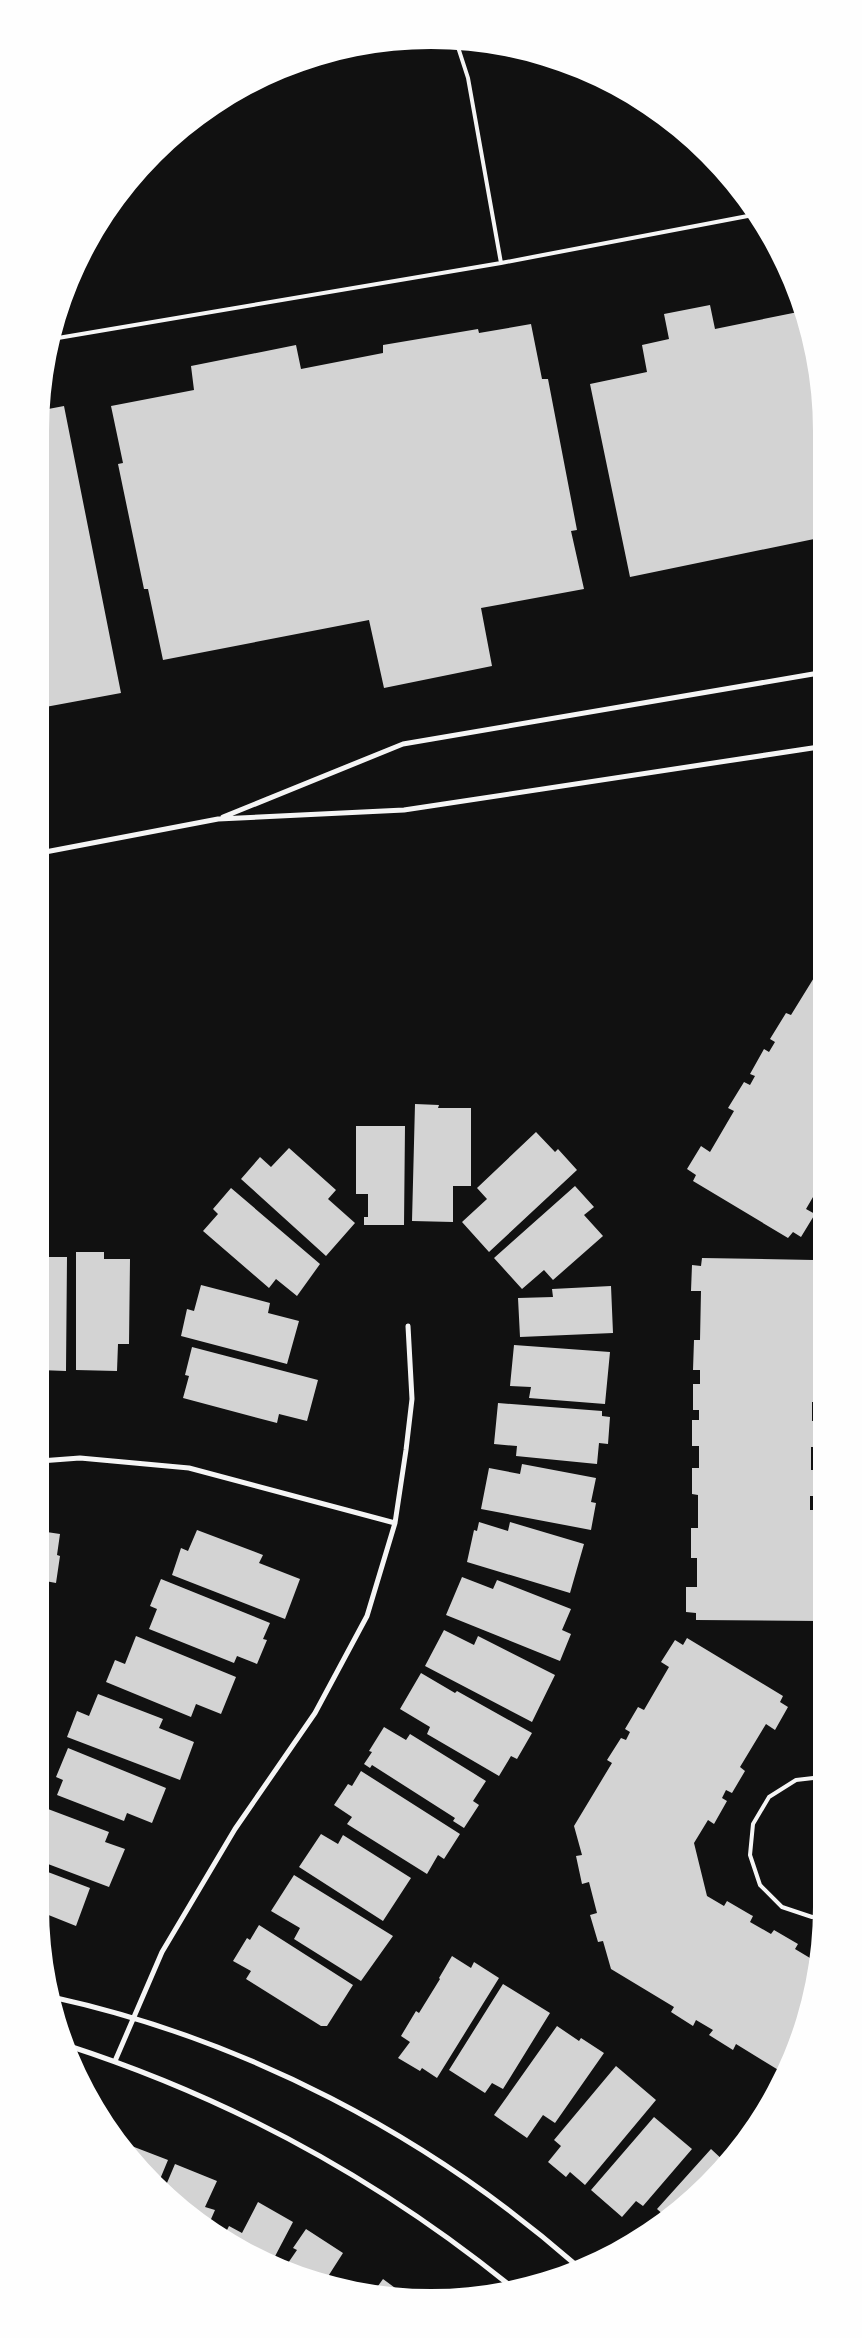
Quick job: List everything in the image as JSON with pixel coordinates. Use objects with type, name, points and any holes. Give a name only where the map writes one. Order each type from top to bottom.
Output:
[{"type":"street","points":[[218,819],[403,744],[813,674]]},
{"type":"street","points":[[49,851],[218,819],[404,810],[813,748]]},
{"type":"street","points":[[115,2061],[162,1952],[235,1829],[316,1714],[367,1616],[395,1523],[412,1399],[408,1326]]},
{"type":"street","points":[[49,1460],[80,1458],[188,1468],[395,1523]]},
{"type":"street","points":[[60,1999],[132,2018],[195,2039],[316,2091],[440,2161],[498,2202],[572,2262]]},
{"type":"street","points":[[76,2048],[115,2061],[194,2092],[271,2128],[346,2169],[409,2209],[470,2253],[506,2282]]},
{"type":"lane","points":[[459,50],[468,78],[501,263]]},
{"type":"lane","points":[[61,338],[501,263],[747,216]]},
{"type":"lane","points":[[813,1778],[796,1780],[769,1797],[752,1824],[750,1855],[760,1885],[782,1907],[813,1917]]},
{"type":"building","points":[[710,305],[715,329],[794,313],[806,356],[810,381],[813,431],[813,539],[630,577],[590,384],[647,372],[642,345],[669,339],[664,314]]},
{"type":"building","points":[[531,324],[542,379],[548,379],[577,530],[571,531],[584,589],[481,608],[492,666],[384,688],[369,620],[163,660],[148,589],[144,589],[118,464],[123,463],[111,406],[194,390],[191,366],[296,345],[301,369],[383,353],[383,345],[478,329],[479,333]]},
{"type":"building","points":[[64,406],[121,693],[49,706],[49,431],[50,409]]},
{"type":"building","points":[[813,979],[813,1197],[806,1209],[813,1213],[813,1217],[801,1237],[793,1232],[788,1238],[693,1181],[696,1175],[687,1169],[701,1146],[710,1152],[734,1111],[728,1108],[744,1082],[750,1085],[755,1076],[750,1074],[764,1049],[769,1052],[775,1042],[770,1039],[786,1013],[791,1015]]},
{"type":"building","points":[[415,1104],[439,1105],[438,1108],[471,1108],[471,1186],[453,1186],[453,1222],[412,1221]]},
{"type":"building","points":[[356,1126],[405,1126],[404,1225],[364,1225],[364,1217],[368,1217],[368,1194],[356,1194]]},
{"type":"building","points":[[536,1132],[555,1152],[558,1149],[577,1170],[489,1252],[462,1222],[487,1199],[477,1188]]},
{"type":"building","points":[[289,1148],[336,1190],[328,1199],[355,1223],[326,1256],[241,1179],[260,1157],[271,1167]]},
{"type":"building","points":[[575,1186],[594,1207],[584,1215],[603,1236],[553,1280],[544,1270],[522,1289],[494,1258]]},
{"type":"building","points":[[231,1188],[320,1264],[297,1296],[276,1279],[269,1288],[203,1231],[218,1214],[213,1209]]},
{"type":"building","points":[[76,1252],[104,1252],[104,1259],[130,1259],[129,1344],[118,1344],[117,1371],[76,1370]]},
{"type":"building","points":[[49,1257],[67,1257],[66,1371],[49,1370]]},
{"type":"building","points":[[702,1258],[813,1260],[813,1447],[811,1447],[811,1470],[813,1470],[813,1496],[810,1496],[810,1510],[813,1510],[813,1621],[696,1620],[696,1613],[686,1612],[686,1587],[697,1587],[697,1558],[691,1558],[691,1528],[698,1528],[698,1495],[692,1494],[692,1468],[699,1468],[699,1446],[692,1446],[692,1420],[699,1420],[699,1410],[693,1410],[693,1384],[700,1384],[700,1370],[693,1370],[694,1340],[700,1340],[701,1291],[691,1291],[692,1265],[701,1266]]},
{"type":"building","points":[[201,1285],[270,1303],[268,1313],[299,1321],[287,1364],[181,1336],[187,1309],[194,1311]]},
{"type":"building","points":[[611,1286],[613,1333],[520,1337],[518,1298],[553,1297],[552,1289]]},
{"type":"building","points":[[514,1345],[610,1352],[605,1404],[529,1398],[531,1387],[510,1386]]},
{"type":"building","points":[[192,1347],[318,1380],[307,1421],[279,1414],[277,1423],[183,1398],[189,1376],[185,1375]]},
{"type":"building","points":[[498,1403],[602,1411],[602,1416],[610,1417],[608,1444],[599,1443],[597,1464],[516,1456],[517,1446],[494,1444]]},
{"type":"building","points":[[522,1464],[596,1478],[591,1502],[596,1503],[591,1530],[481,1509],[489,1468],[520,1474]]},
{"type":"building","points":[[479,1522],[508,1531],[510,1522],[584,1544],[570,1593],[467,1562],[474,1530],[477,1531]]},
{"type":"building","points":[[197,1530],[263,1555],[259,1563],[300,1579],[285,1619],[172,1575],[181,1548],[188,1551]]},
{"type":"building","points":[[49,1532],[60,1534],[57,1555],[60,1556],[56,1583],[49,1582]]},
{"type":"building","points":[[462,1577],[493,1589],[497,1580],[571,1609],[562,1630],[571,1634],[560,1661],[446,1615]]},
{"type":"building","points":[[161,1579],[270,1623],[263,1639],[267,1640],[257,1664],[237,1656],[234,1663],[149,1629],[157,1609],[150,1606]]},
{"type":"building","points":[[444,1630],[474,1645],[478,1636],[555,1675],[532,1722],[425,1666]]},
{"type":"building","points":[[136,1636],[236,1677],[221,1714],[196,1704],[191,1717],[106,1682],[115,1660],[125,1664]]},
{"type":"building","points":[[687,1638],[783,1696],[780,1702],[788,1707],[775,1730],[766,1724],[740,1767],[745,1771],[732,1793],[726,1790],[722,1798],[727,1801],[714,1824],[708,1820],[694,1843],[707,1896],[724,1906],[727,1901],[753,1916],[750,1922],[771,1934],[774,1930],[798,1944],[795,1949],[810,1958],[806,1982],[793,2030],[777,2069],[736,2044],[733,2050],[709,2035],[713,2030],[696,2020],[693,2026],[671,2012],[674,2007],[611,1969],[603,1941],[598,1942],[590,1915],[597,1913],[589,1882],[582,1884],[576,1856],[582,1855],[574,1826],[612,1763],[607,1760],[621,1738],[626,1740],[630,1732],[625,1729],[638,1707],[644,1710],[669,1667],[661,1662],[675,1640],[683,1645]]},
{"type":"building","points":[[421,1673],[532,1733],[517,1759],[511,1756],[499,1776],[427,1734],[430,1727],[400,1709]]},
{"type":"building","points":[[98,1694],[163,1719],[159,1728],[194,1742],[180,1780],[67,1737],[77,1711],[89,1716]]},
{"type":"building","points":[[384,1727],[406,1740],[410,1734],[486,1781],[473,1801],[479,1805],[464,1828],[453,1821],[455,1818],[372,1765],[370,1768],[364,1764],[372,1752],[369,1751]]},
{"type":"building","points":[[68,1748],[166,1788],[152,1823],[127,1813],[124,1821],[57,1795],[63,1780],[56,1777]]},
{"type":"building","points":[[361,1771],[460,1834],[444,1859],[438,1855],[427,1874],[347,1824],[352,1817],[334,1805],[348,1784],[352,1786]]},
{"type":"building","points":[[49,1809],[109,1832],[105,1842],[125,1849],[109,1887],[49,1864]]},
{"type":"building","points":[[321,1834],[338,1844],[343,1835],[411,1878],[383,1921],[299,1867]]},
{"type":"building","points":[[49,1872],[90,1888],[76,1926],[49,1915]]},
{"type":"building","points":[[294,1875],[393,1936],[361,1981],[294,1939],[300,1928],[271,1911]]},
{"type":"building","points":[[259,1925],[353,1985],[327,2026],[321,2026],[246,1979],[251,1971],[233,1961],[247,1938],[250,1940]]},
{"type":"building","points":[[452,1956],[471,1968],[474,1962],[499,1978],[437,2078],[422,2068],[420,2071],[398,2058],[410,2042],[401,2036],[416,2011],[419,2013]]},
{"type":"building","points":[[503,1984],[550,2013],[503,2089],[492,2083],[485,2093],[449,2070]]},
{"type":"building","points":[[557,2026],[579,2041],[581,2038],[604,2053],[555,2123],[543,2115],[527,2138],[494,2115]]},
{"type":"building","points":[[616,2066],[656,2100],[585,2185],[570,2172],[566,2177],[548,2162],[561,2146],[554,2140]]},
{"type":"building","points":[[654,2117],[692,2149],[643,2206],[636,2201],[622,2217],[591,2190]]},
{"type":"building","points":[[134,2147],[168,2160],[161,2177]]},
{"type":"building","points":[[711,2149],[720,2157],[701,2177],[664,2210],[661,2212],[657,2209]]},
{"type":"building","points":[[175,2164],[217,2181],[205,2207],[215,2210],[211,2219],[198,2210],[167,2183]]},
{"type":"building","points":[[258,2202],[293,2222],[275,2256],[227,2230],[229,2226],[242,2233]]},
{"type":"building","points":[[306,2229],[343,2253],[329,2275],[289,2262],[297,2250],[293,2248]]},
{"type":"building","points":[[383,2279],[394,2287],[381,2286],[378,2286]]}]
